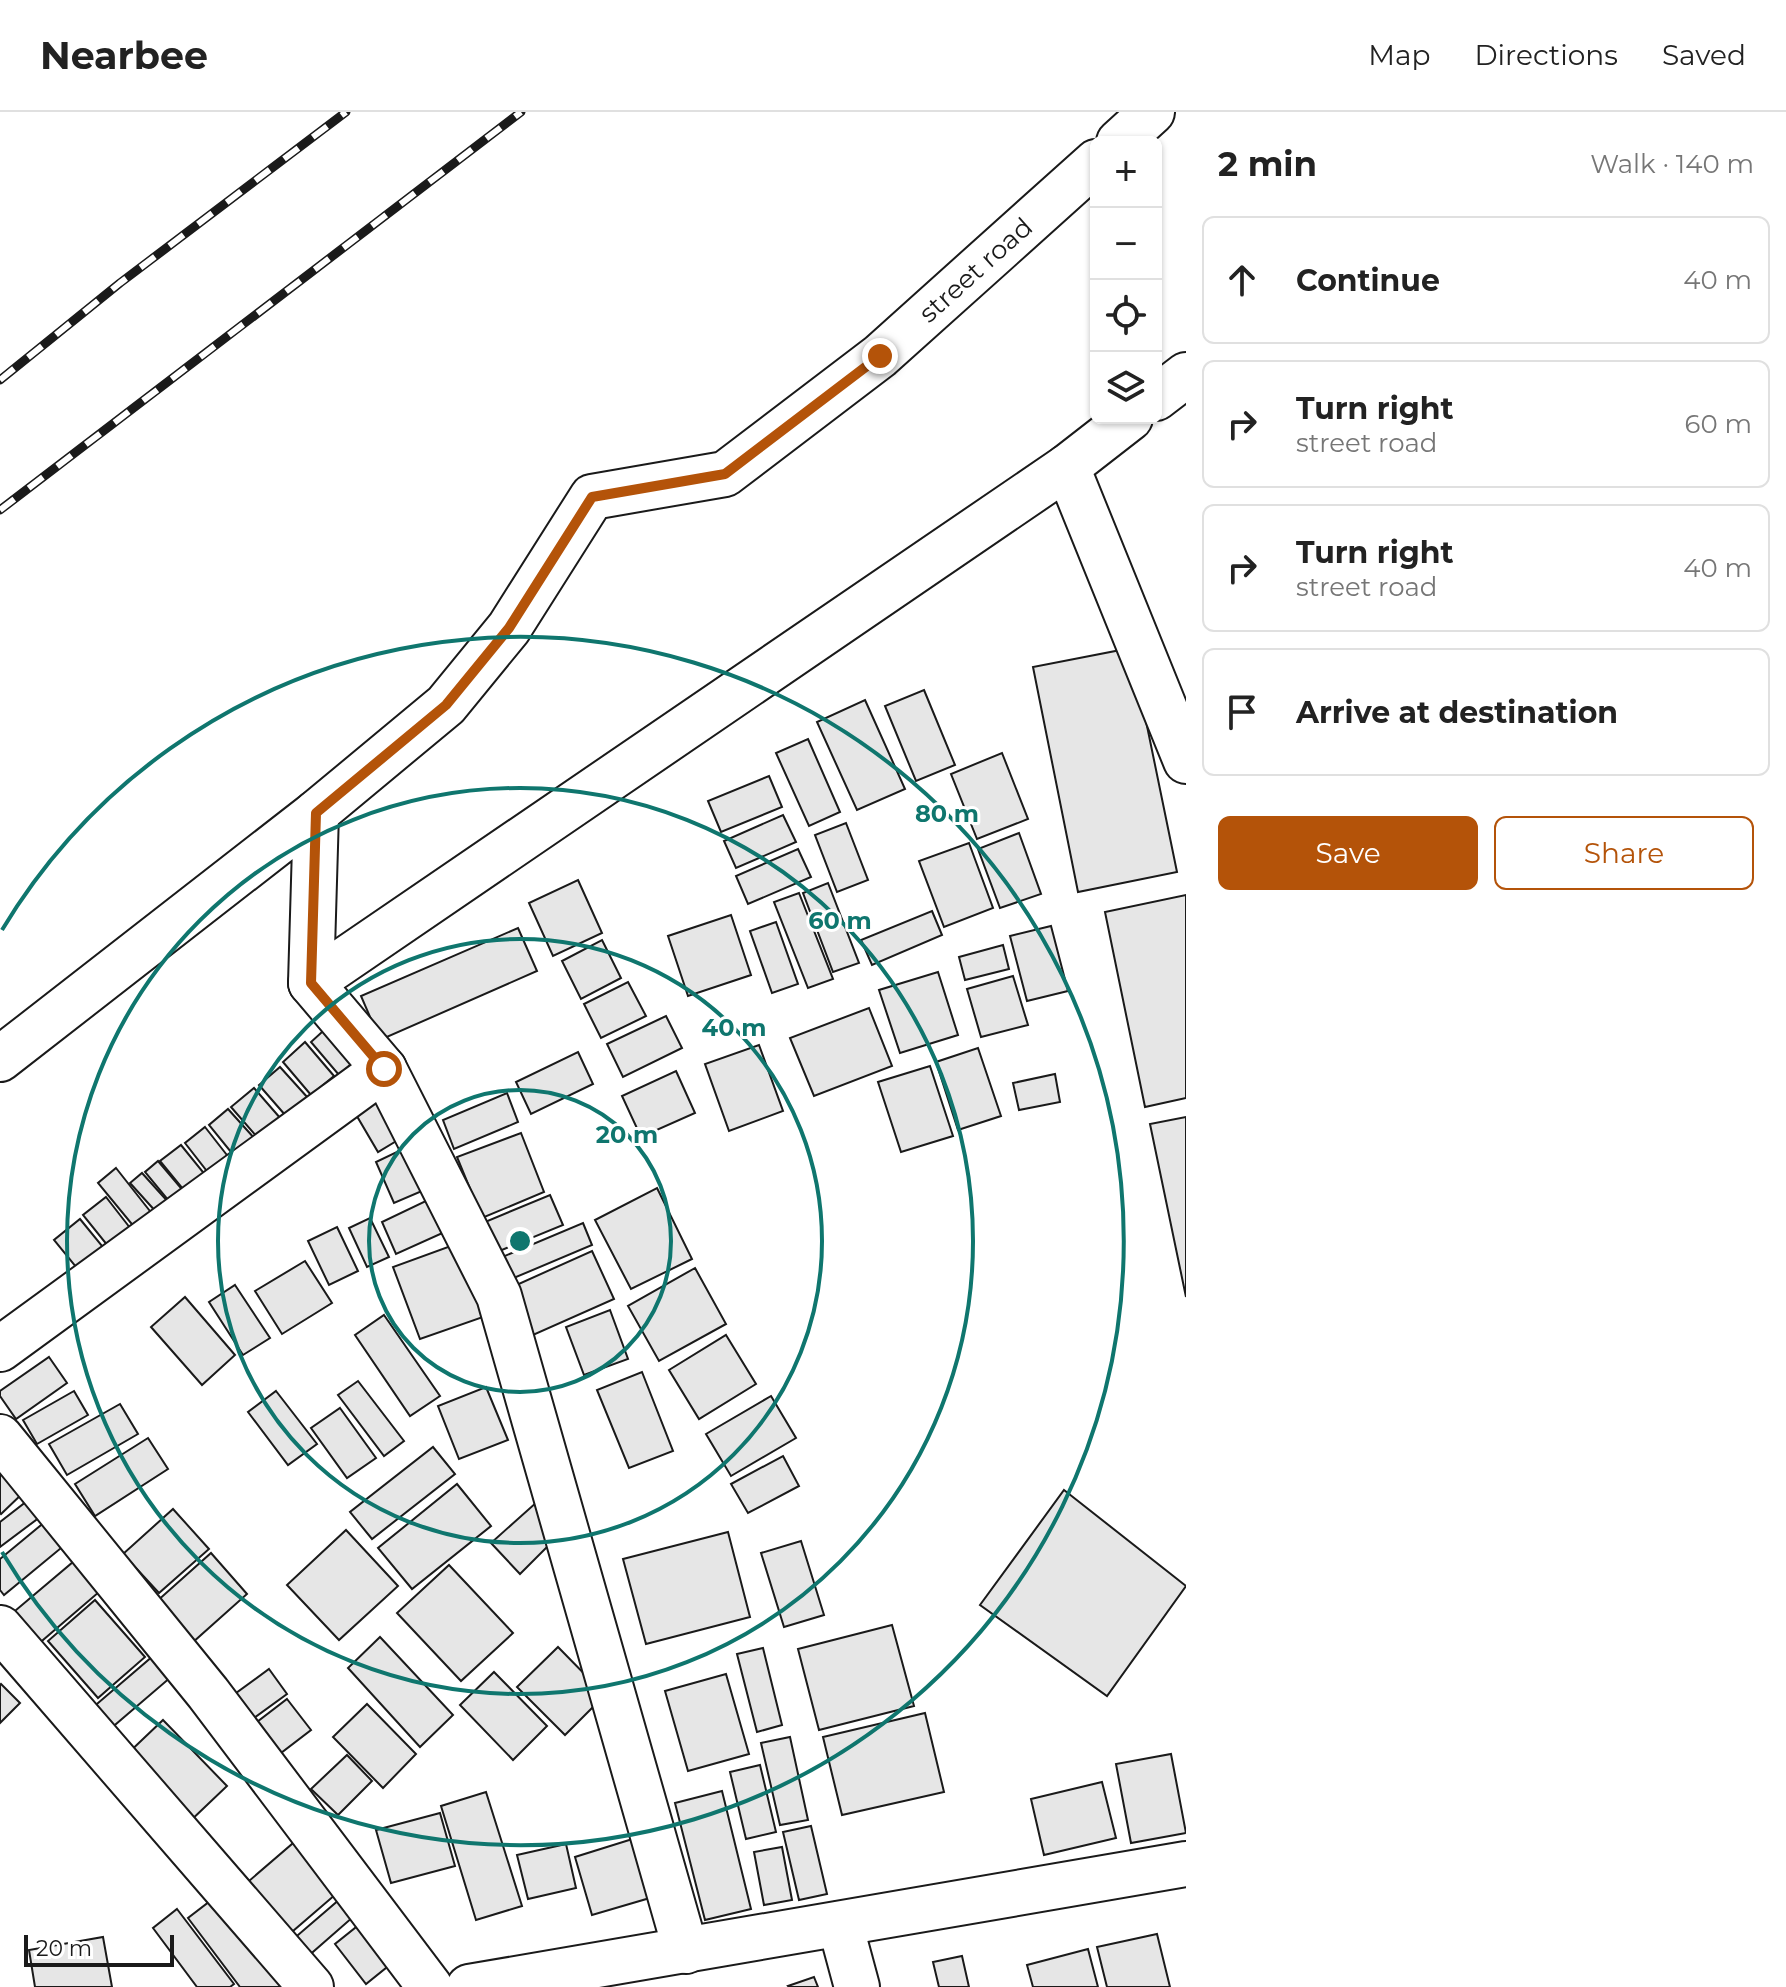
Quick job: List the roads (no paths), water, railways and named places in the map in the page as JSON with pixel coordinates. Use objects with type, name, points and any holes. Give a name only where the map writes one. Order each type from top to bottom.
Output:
[{"type":"street","points":[[1126,136],[1152,112]]},
{"type":"street","name":"street road","points":[[0,1059],[316,813],[446,705],[509,628],[592,497],[725,474],[880,356],[1090,167]]},
{"type":"street","points":[[1162,393],[1186,375]]},
{"type":"street","points":[[311,983],[1067,467],[1122,424]]},
{"type":"street","points":[[1067,467],[1186,761]]},
{"type":"street","points":[[316,813],[311,983],[384,1069],[499,1296],[686,1951]]},
{"type":"street","points":[[0,1349],[384,1069]]},
{"type":"street","points":[[0,1437],[208,1693],[430,1987]]},
{"type":"street","points":[[0,1628],[311,1987]]},
{"type":"street","points":[[469,1987],[1186,1864]]},
{"type":"street","points":[[840,1924],[857,1987]]},
{"type":"railway","points":[[0,380],[120,283],[346,112]]},
{"type":"railway","points":[[0,510],[521,112]]}]
